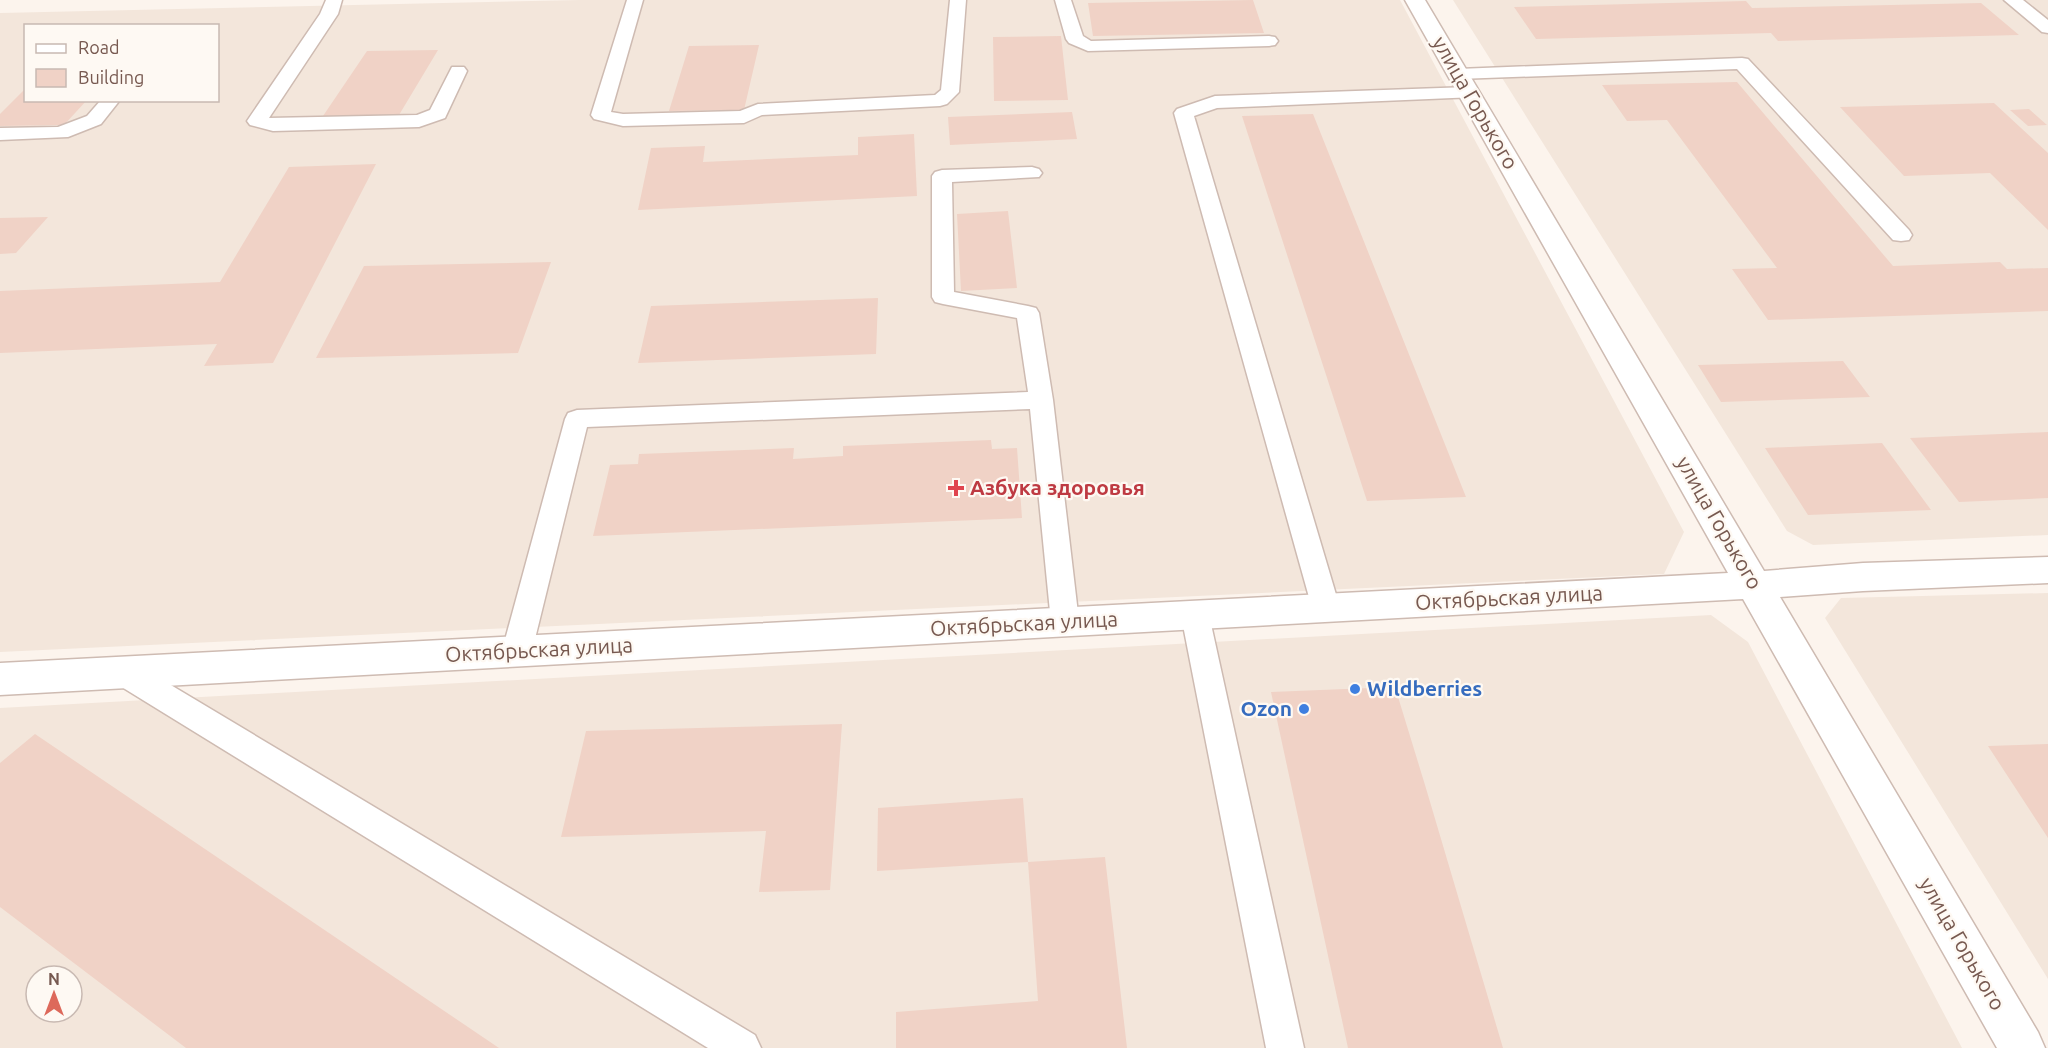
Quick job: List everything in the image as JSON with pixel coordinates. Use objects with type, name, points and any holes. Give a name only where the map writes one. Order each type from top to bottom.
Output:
[{"type":"street","name":"улица Горького","points":[[1415,0],[2022,1048]]},
{"type":"street","name":"Октябрьская улица","points":[[0,679],[1755,585],[1863,577],[2048,570]]},
{"type":"lane","points":[[334,0],[329,14],[257,121],[273,126],[419,121],[438,114],[458,70]]},
{"type":"lane","points":[[635,0],[601,115],[623,120],[744,117],[758,110],[940,100],[950,92],[958,0]]},
{"type":"lane","points":[[1064,0],[1075,39],[1088,46],[1269,41]]},
{"type":"lane","points":[[2012,0],[2048,28]]},
{"type":"lane","points":[[1326,608],[1184,113],[1215,102],[1742,63],[1901,235]]},
{"type":"lane","points":[[0,134],[61,133],[94,120],[109,102]]},
{"type":"lane","points":[[1032,173],[942,176],[943,297],[1028,314],[1041,400],[1065,622]]},
{"type":"lane","points":[[517,651],[577,419],[1041,400]]},
{"type":"lane","points":[[1195,615],[1285,1048]]},
{"type":"lane","points":[[123,672],[742,1048]]},
{"type":"shaded area","points":[[580,0],[1400,0],[1684,532],[1664,574],[0,652],[0,13]]},
{"type":"shaded area","points":[[1453,0],[2048,0],[2048,535],[1813,545],[1787,531]]},
{"type":"shaded area","points":[[2048,593],[2048,979],[1825,618],[1841,598]]},
{"type":"shaded area","points":[[1711,615],[1748,642],[1962,1048],[0,1048],[0,708]]},
{"type":"building","points":[[1253,0],[1264,33],[1093,36],[1088,3]]},
{"type":"building","points":[[1746,1],[1752,8],[1981,3],[2019,35],[1778,41],[1771,33],[1536,39],[1514,7]]},
{"type":"building","points":[[1061,36],[1068,100],[994,101],[993,37]]},
{"type":"building","points":[[759,45],[744,110],[669,111],[689,46]]},
{"type":"building","points":[[438,50],[399,115],[323,116],[367,51]]},
{"type":"building","points":[[1737,82],[1893,266],[2000,262],[2007,269],[2048,268],[2048,311],[1768,320],[1732,269],[1777,268],[1667,120],[1627,121],[1602,85]]},
{"type":"building","points":[[24,90],[24,102],[85,102],[64,125],[0,126],[0,114]]},
{"type":"building","points":[[1994,103],[2048,153],[2048,230],[1990,173],[1904,176],[1840,107]]},
{"type":"building","points":[[2029,109],[2047,125],[2028,126],[2010,110]]},
{"type":"building","points":[[1072,112],[1077,139],[950,145],[948,117]]},
{"type":"building","points":[[1313,114],[1466,497],[1367,501],[1242,116]]},
{"type":"building","points":[[914,134],[917,196],[638,210],[651,148],[705,146],[703,162],[858,155],[858,137]]},
{"type":"building","points":[[376,164],[273,363],[204,366],[217,344],[0,353],[0,291],[220,282],[289,167]]},
{"type":"building","points":[[1008,211],[1017,288],[961,291],[957,214]]},
{"type":"building","points":[[48,217],[16,253],[0,254],[0,218]]},
{"type":"building","points":[[551,262],[518,353],[316,358],[364,266]]},
{"type":"building","points":[[878,298],[876,354],[638,363],[651,306]]},
{"type":"building","points":[[1843,361],[1870,397],[1721,402],[1698,365]]},
{"type":"building","points":[[2048,432],[2048,498],[1959,502],[1910,438]]},
{"type":"building","points":[[991,440],[992,449],[1017,448],[1022,518],[593,536],[610,465],[638,464],[639,454],[794,448],[793,459],[843,456],[843,446]]},
{"type":"building","points":[[1882,443],[1931,510],[1808,515],[1765,448]]},
{"type":"building","points":[[1395,687],[1503,1048],[1348,1048],[1271,692]]},
{"type":"building","points":[[842,724],[830,890],[759,892],[766,831],[561,837],[586,731]]},
{"type":"building","points":[[35,734],[499,1048],[186,1048],[84,971],[84,964],[75,964],[0,907],[0,763]]},
{"type":"building","points":[[2048,744],[2048,838],[1988,746]]},
{"type":"building","points":[[1023,798],[1028,862],[877,871],[878,808]]},
{"type":"building","points":[[1105,857],[1127,1048],[896,1048],[896,1012],[1038,1001],[1028,862]]},
{"type":"place","name":"Азбука здоровья","points":[[956,488]]},
{"type":"place","name":"Wildberries","points":[[1355,689]]},
{"type":"place","name":"Ozon","points":[[1304,709]]}]
